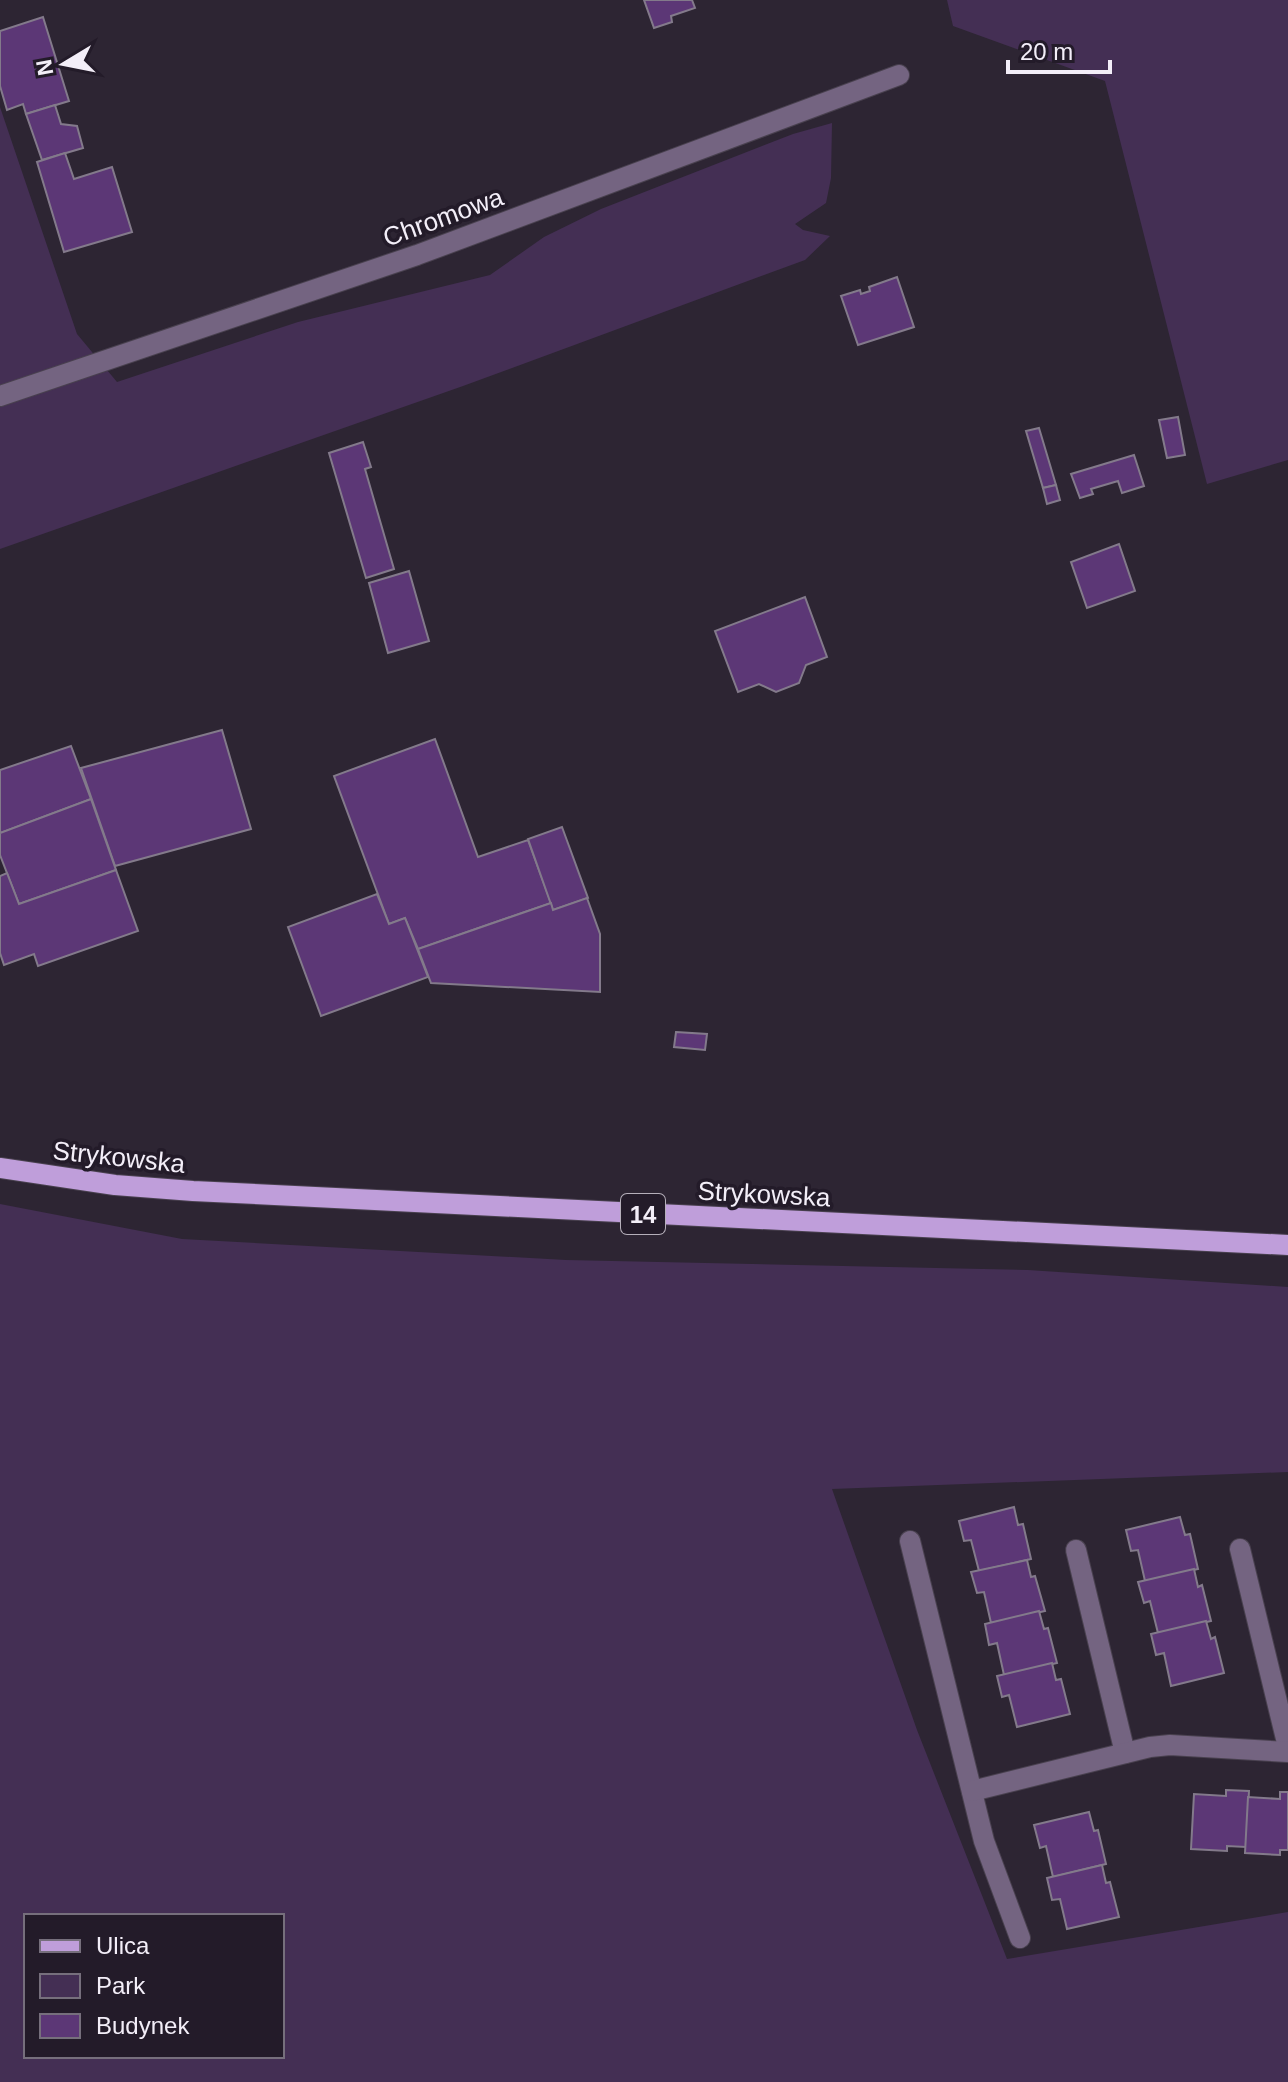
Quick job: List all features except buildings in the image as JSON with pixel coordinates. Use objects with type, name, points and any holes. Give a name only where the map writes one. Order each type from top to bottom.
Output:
[{"type":"main road","name":"Strykowska","points":[[0,1168],[115,1185],[193,1191],[1288,1245]]},
{"type":"street","name":"Chromowa","points":[[0,396],[417,255],[899,75]]},
{"type":"street","points":[[910,1541],[984,1841],[1020,1938]]},
{"type":"street","points":[[972,1791],[1170,1745],[1288,1750],[1240,1549]]},
{"type":"street","points":[[1076,1550],[1125,1753]]},
{"type":"green space","points":[[947,0],[1288,0],[1288,460],[1207,484],[1105,81],[953,26]]},
{"type":"green space","points":[[0,107],[77,334],[117,382],[298,322],[490,275],[544,237],[601,209],[793,134],[832,123],[831,178],[826,203],[795,224],[803,230],[830,236],[805,260],[463,386],[0,549]]},
{"type":"green space","points":[[0,1204],[182,1239],[566,1260],[1028,1270],[1288,1287],[1288,1472],[832,1489],[917,1730],[1007,1959],[1288,1912],[1288,2082],[0,2082]]}]
